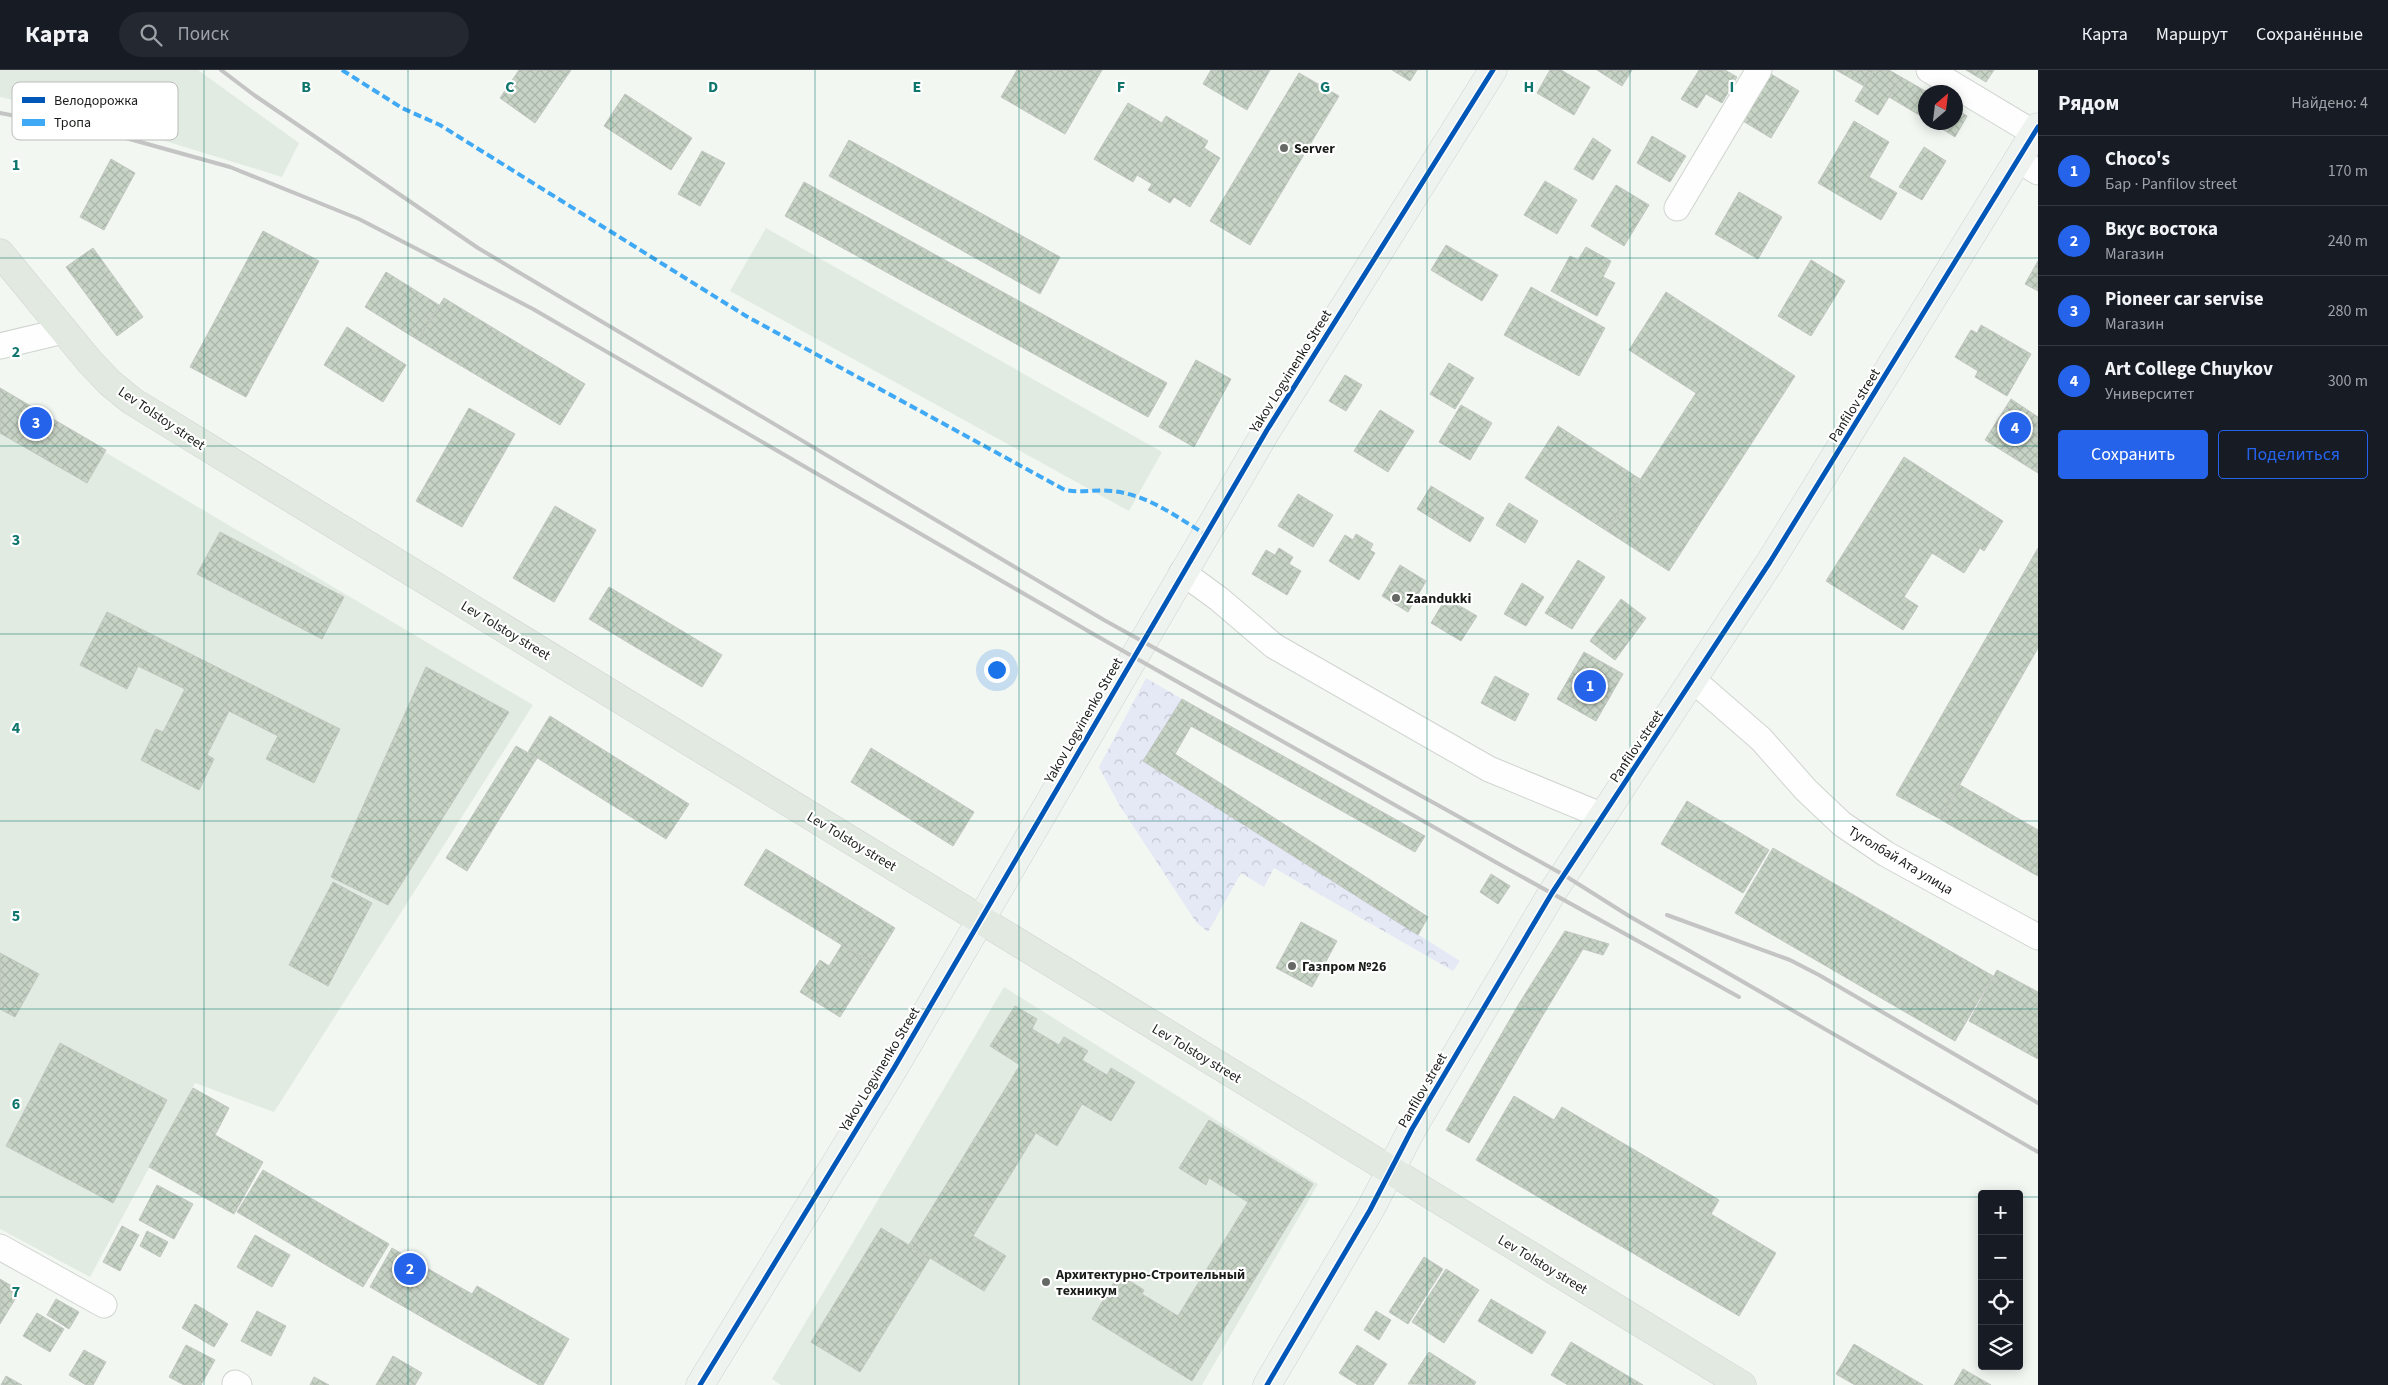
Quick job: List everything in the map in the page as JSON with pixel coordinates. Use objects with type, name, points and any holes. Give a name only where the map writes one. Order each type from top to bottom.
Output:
[{"type":"main road","name":"Lev Tolstoy street","points":[[0,253],[63,331],[110,383],[146,410],[1742,1385]]},
{"type":"street","name":"Yakov Logvinenko Street","points":[[700,1385],[894,1068],[978,920],[1182,572],[1317,349],[1493,70]]},
{"type":"street","points":[[1677,208],[1759,70]]},
{"type":"street","points":[[1929,70],[2036,130]]},
{"type":"street","name":"Panfilov street","points":[[1266,1385],[1392,1171],[1412,1129],[1438,1084],[1552,894],[2028,166],[2036,130]]},
{"type":"street","points":[[0,346],[63,331]]},
{"type":"street","points":[[1182,572],[1220,599],[1274,646],[1489,769],[1603,816]]},
{"type":"street","name":"Туголбай Ата улица","points":[[1693,680],[1761,739],[1806,790],[1842,824],[1886,854],[2038,937]]},
{"type":"street","points":[[0,1247],[104,1305]]},
{"type":"shaded area","points":[[0,70],[198,70],[299,143],[282,177],[162,140],[178,140],[178,82],[12,82],[12,100],[0,97]]},
{"type":"shaded area","points":[[766,228],[1162,452],[1129,511],[730,291]]},
{"type":"shaded area","points":[[0,390],[533,705],[274,1112],[195,1083],[90,1277],[0,1229]]},
{"type":"shaded area","name":"Архитектурно-Строительный техникум","points":[[1004,987],[1318,1184],[1202,1385],[781,1385],[772,1379]]},
{"type":"green space","points":[[1146,678],[1182,699],[1144,761],[1460,961],[1453,971],[1274,868],[1264,887],[1241,873],[1208,932],[1196,922],[1118,803],[1099,767]]},
{"type":"building","points":[[519,70],[571,70],[535,123],[500,98]]},
{"type":"building","points":[[1017,70],[1102,70],[1065,134],[1001,97]]},
{"type":"building","points":[[1211,70],[1270,70],[1247,110],[1203,84]]},
{"type":"building","points":[[1392,70],[1417,70],[1410,81]]},
{"type":"building","points":[[1550,70],[1561,70],[1590,87],[1574,115],[1537,93]]},
{"type":"building","points":[[1597,70],[1632,70],[1622,86]]},
{"type":"building","points":[[1699,70],[1725,70],[1737,77],[1722,103],[1706,94],[1697,108],[1681,99]]},
{"type":"building","points":[[1836,70],[1874,70],[1864,86]]},
{"type":"building","points":[[1874,70],[1889,70],[1901,77],[1878,115],[1855,101]]},
{"type":"building","points":[[1966,70],[1994,70],[1986,82]]},
{"type":"building","points":[[1299,73],[1339,96],[1250,245],[1210,221]]},
{"type":"building","points":[[1771,74],[1799,91],[1771,138],[1743,121]]},
{"type":"building","points":[[1901,77],[1918,87],[1918,114],[1889,97]]},
{"type":"building","points":[[625,94],[692,138],[671,170],[604,126]]},
{"type":"building","points":[[1128,103],[1162,123],[1166,116],[1208,141],[1204,148],[1220,158],[1190,207],[1174,197],[1170,203],[1148,190],[1152,184],[1137,175],[1133,182],[1094,159]]},
{"type":"building","points":[[1963,113],[1967,116],[1963,123]]},
{"type":"building","points":[[1854,121],[1889,142],[1869,177],[1897,193],[1881,220],[1818,183]]},
{"type":"building","points":[[1944,130],[1959,130],[1955,137]]},
{"type":"building","points":[[1652,136],[1686,156],[1670,182],[1637,163]]},
{"type":"building","points":[[1593,138],[1611,150],[1593,180],[1574,169]]},
{"type":"building","points":[[849,140],[1060,257],[1040,294],[829,176]]},
{"type":"building","points":[[1924,147],[1946,161],[1922,200],[1899,187]]},
{"type":"building","points":[[702,151],[725,163],[700,206],[678,194]]},
{"type":"building","points":[[111,159],[135,173],[104,230],[80,217]]},
{"type":"building","points":[[1545,181],[1577,200],[1557,234],[1524,215]]},
{"type":"building","points":[[804,182],[1167,383],[1148,417],[785,216]]},
{"type":"building","points":[[1616,185],[1649,205],[1624,246],[1591,226]]},
{"type":"building","points":[[1739,192],[1782,217],[1758,259],[1715,234]]},
{"type":"building","points":[[263,231],[319,261],[246,397],[190,367]]},
{"type":"building","points":[[1446,245],[1498,275],[1482,301],[1431,270]]},
{"type":"building","points":[[1586,247],[1611,261],[1603,277],[1615,283],[1597,316],[1551,291],[1570,256],[1578,260]]},
{"type":"building","points":[[93,248],[143,317],[117,336],[66,267]]},
{"type":"building","points":[[1811,260],[1845,281],[1811,336],[1778,316]]},
{"type":"building","points":[[2038,261],[2038,291],[2025,284]]},
{"type":"building","points":[[386,272],[439,305],[418,340],[365,307]]},
{"type":"building","points":[[1531,287],[1605,328],[1579,376],[1504,335]]},
{"type":"building","points":[[1666,292],[1795,376],[1669,571],[1607,531],[1696,393],[1629,350]]},
{"type":"building","points":[[444,298],[585,384],[560,425],[418,340]]},
{"type":"building","points":[[1981,325],[2031,354],[2007,396],[1975,377],[1978,371],[1955,357],[1971,330],[1977,333]]},
{"type":"building","points":[[347,327],[406,365],[383,402],[324,365]]},
{"type":"building","points":[[1196,360],[1231,379],[1194,447],[1159,427]]},
{"type":"building","points":[[1449,363],[1474,378],[1455,409],[1430,394]]},
{"type":"building","points":[[1345,375],[1362,385],[1346,411],[1329,401]]},
{"type":"building","points":[[0,388],[106,450],[87,483],[0,433]]},
{"type":"building","points":[[2011,399],[2038,417],[2038,473],[1985,440]]},
{"type":"building","points":[[1461,405],[1492,423],[1470,460],[1439,442]]},
{"type":"building","points":[[469,408],[515,434],[462,527],[416,501]]},
{"type":"building","points":[[1380,410],[1414,431],[1388,472],[1354,451]]},
{"type":"building","points":[[1558,426],[1640,479],[1607,531],[1525,478]]},
{"type":"building","points":[[1904,457],[2003,521],[1984,551],[1980,548],[1964,573],[1932,553],[1904,597],[1918,606],[1903,630],[1826,581]]},
{"type":"building","points":[[1431,486],[1484,518],[1470,542],[1417,509]]},
{"type":"building","points":[[1298,494],[1333,515],[1313,547],[1278,526]]},
{"type":"building","points":[[1509,503],[1538,521],[1525,543],[1496,525]]},
{"type":"building","points":[[555,506],[596,530],[554,602],[513,578]]},
{"type":"building","points":[[220,532],[344,597],[322,639],[197,574]]},
{"type":"building","points":[[1356,534],[1373,544],[1370,550],[1375,553],[1359,580],[1329,561],[1345,535],[1353,540]]},
{"type":"building","points":[[1279,548],[1293,557],[1289,564],[1301,571],[1287,595],[1252,574],[1266,550],[1275,555]]},
{"type":"building","points":[[2038,548],[2038,648],[1940,819],[1896,795]]},
{"type":"building","points":[[1578,560],[1605,577],[1572,629],[1545,613]]},
{"type":"building","points":[[1400,565],[1426,581],[1408,612],[1382,596]]},
{"type":"building","points":[[1522,583],[1544,597],[1526,626],[1504,614]]},
{"type":"building","points":[[609,587],[722,655],[702,687],[589,619]]},
{"type":"building","points":[[1446,598],[1477,616],[1461,641],[1431,623]]},
{"type":"building","points":[[1621,599],[1646,618],[1615,660],[1590,641]]},
{"type":"building","points":[[107,612],[340,729],[314,783],[266,759],[278,736],[229,711],[207,755],[214,759],[199,790],[141,760],[156,729],[163,732],[185,689],[138,666],[127,689],[80,665]]},
{"type":"building","points":[[1584,652],[1623,674],[1596,721],[1557,699]]},
{"type":"building","points":[[426,667],[509,712],[388,905],[331,877]]},
{"type":"building","points":[[1495,676],[1529,694],[1515,721],[1481,703]]},
{"type":"building","points":[[1182,699],[1425,836],[1415,852],[1191,726],[1175,754],[1428,917],[1418,935],[1143,761]]},
{"type":"building","points":[[550,716],[689,804],[666,839],[528,752]]},
{"type":"building","points":[[516,746],[537,758],[467,871],[446,858]]},
{"type":"building","points":[[871,748],[974,812],[953,846],[851,782]]},
{"type":"building","points":[[1960,785],[2038,830],[2038,855],[2029,871],[1940,819]]},
{"type":"building","points":[[1687,801],[1769,850],[1743,893],[1661,844]]},
{"type":"building","points":[[1773,848],[1993,976],[1955,1041],[1735,913]]},
{"type":"building","points":[[766,849],[895,928],[873,964],[744,885]]},
{"type":"building","points":[[2038,855],[2038,876],[2029,871]]},
{"type":"building","points":[[1491,874],[1510,886],[1498,904],[1480,892]]},
{"type":"building","points":[[333,882],[372,903],[328,986],[289,965]]},
{"type":"building","points":[[1301,922],[1337,941],[1312,987],[1276,968]]},
{"type":"building","points":[[1565,931],[1609,944],[1603,955],[1583,949],[1543,1015],[1520,1002]]},
{"type":"building","points":[[842,945],[873,964],[840,1017],[800,992],[820,960],[829,966]]},
{"type":"building","points":[[0,953],[39,974],[15,1017],[0,1009]]},
{"type":"building","points":[[1997,970],[2038,992],[2038,1059],[1969,1021]]},
{"type":"building","points":[[1520,1002],[1543,1015],[1469,1143],[1446,1130]]},
{"type":"building","points":[[1015,1006],[1037,1019],[1032,1029],[1059,1045],[1064,1037],[1088,1051],[1082,1060],[1107,1075],[1111,1068],[1135,1082],[1111,1121],[1082,1104],[1057,1146],[1036,1133],[973,1236],[1006,1256],[984,1291],[909,1245],[1020,1065],[990,1046]]},
{"type":"building","points":[[60,1043],[167,1100],[113,1203],[6,1146]]},
{"type":"building","points":[[193,1088],[229,1108],[215,1135],[263,1162],[234,1214],[149,1167]]},
{"type":"building","points":[[1514,1096],[1554,1120],[1562,1107],[1719,1200],[1711,1214],[1776,1253],[1739,1316],[1476,1160]]},
{"type":"building","points":[[1209,1120],[1313,1184],[1192,1381],[1092,1319],[1119,1274],[1144,1290],[1142,1294],[1178,1316],[1248,1202],[1209,1178],[1206,1185],[1179,1168]]},
{"type":"building","points":[[263,1170],[389,1244],[363,1287],[237,1212]]},
{"type":"building","points":[[157,1185],[193,1204],[174,1239],[139,1220]]},
{"type":"building","points":[[122,1226],[139,1235],[120,1271],[103,1262]]},
{"type":"building","points":[[881,1228],[930,1258],[860,1372],[811,1342]]},
{"type":"building","points":[[147,1231],[168,1242],[160,1257],[140,1246]]},
{"type":"building","points":[[255,1235],[290,1255],[272,1287],[237,1267]]},
{"type":"building","points":[[392,1248],[472,1294],[477,1286],[569,1339],[543,1385],[539,1385],[370,1287]]},
{"type":"building","points":[[1424,1257],[1443,1269],[1408,1324],[1389,1312]]},
{"type":"building","points":[[1446,1269],[1479,1290],[1444,1343],[1412,1322]]},
{"type":"building","points":[[0,1279],[20,1291],[0,1324]]},
{"type":"building","points":[[56,1299],[79,1312],[69,1329],[47,1315]]},
{"type":"building","points":[[1491,1299],[1546,1332],[1532,1354],[1478,1321]]},
{"type":"building","points":[[195,1304],[228,1324],[214,1347],[182,1328]]},
{"type":"building","points":[[257,1311],[286,1326],[271,1356],[241,1341]]},
{"type":"building","points":[[1376,1311],[1391,1320],[1379,1340],[1364,1330]]},
{"type":"building","points":[[37,1313],[64,1329],[50,1352],[23,1336]]},
{"type":"building","points":[[1571,1342],[1643,1385],[1568,1385],[1551,1375]]},
{"type":"building","points":[[1854,1344],[1923,1385],[1855,1385],[1836,1374]]},
{"type":"building","points":[[186,1345],[215,1360],[201,1385],[184,1385],[169,1377]]},
{"type":"building","points":[[1357,1345],[1387,1364],[1373,1385],[1358,1385],[1339,1373]]},
{"type":"building","points":[[84,1350],[106,1362],[93,1385],[86,1385],[69,1375]]},
{"type":"building","points":[[1429,1352],[1476,1382],[1474,1385],[1408,1384]]},
{"type":"building","points":[[393,1356],[422,1373],[415,1385],[376,1385]]},
{"type":"building","points":[[1963,1369],[1991,1385],[1954,1385]]},
{"type":"building","points":[[6,1376],[22,1385],[1,1385]]},
{"type":"building","points":[[314,1377],[329,1385],[310,1385]]},
{"type":"railway","points":[[221,70],[254,95],[478,248],[1104,620],[1564,875],[1629,916],[2038,1152]]},
{"type":"railway","points":[[0,113],[12,115]]},
{"type":"railway","points":[[133,140],[230,167],[359,219],[533,309],[1095,635],[1499,864],[1739,997]]},
{"type":"railway","points":[[1667,915],[1790,960],[2038,1103]]},
{"type":"marked path","points":[[342,70],[402,108],[440,125],[746,316],[1065,490],[1100,490],[1137,496],[1172,513],[1205,534]]},
{"type":"cycle path","points":[[700,1385],[894,1068],[1267,430],[1493,70]]},
{"type":"cycle path","points":[[1267,1385],[1370,1210],[1412,1129],[1552,893],[1770,562],[2038,127]]},
{"type":"place","name":"Server","points":[[1284,148]]},
{"type":"place","name":"Pioneer car servise","points":[[36,423]]},
{"type":"place","name":"Art College Chuykov","points":[[2015,428]]},
{"type":"place","name":"Zaandukki","points":[[1396,598]]},
{"type":"place","name":"Choco's","points":[[1590,686]]},
{"type":"place","name":"Газпром №26","points":[[1292,966]]},
{"type":"place","name":"Вкус востока","points":[[410,1269]]},
{"type":"place","name":"Архитектурно-Строительный техникум","points":[[1046,1282]]}]
